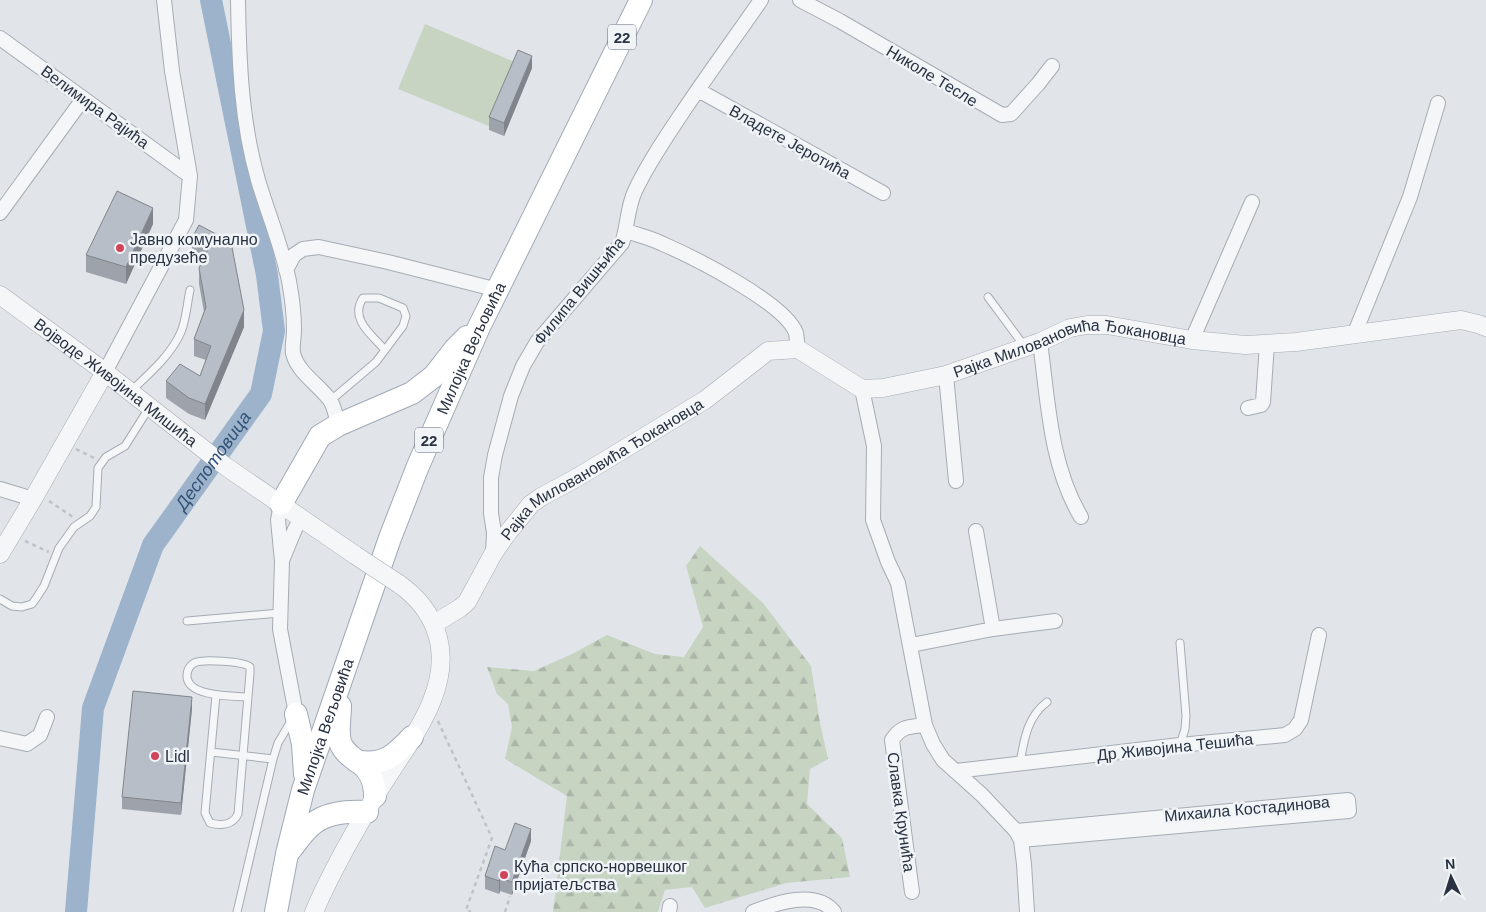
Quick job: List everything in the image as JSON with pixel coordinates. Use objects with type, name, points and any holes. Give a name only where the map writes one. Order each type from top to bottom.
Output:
[{"type":"main road","name":"Милојка Вељовића","points":[[276,912],[287,854],[303,790],[409,488],[479,327],[641,0]]},
{"type":"main road","points":[[292,511],[320,436],[338,426],[401,399],[423,385],[434,376],[461,342],[479,327]]},
{"type":"main road","points":[[287,854],[305,831],[314,823],[325,817],[354,811],[371,804],[375,785],[368,771],[360,762],[347,754],[340,741],[342,676]]},
{"type":"main road","points":[[296,714],[304,754],[303,790]]},
{"type":"main road","points":[[360,762],[372,764],[385,760],[396,754],[412,738]]},
{"type":"street","points":[[0,554],[65,444],[186,220],[190,176],[172,71],[164,0]]},
{"type":"street","points":[[238,0],[241,83],[248,133],[258,179],[286,270],[292,301],[293,353],[307,376],[330,401],[338,426]]},
{"type":"street","name":"Филипа Вишњића","points":[[493,554],[494,532],[491,513],[491,478],[502,428],[522,366],[537,342],[622,243],[626,231],[628,208],[650,163],[761,0]]},
{"type":"street","name":"Николе Тесле","points":[[800,0],[840,21],[990,110],[1002,115],[1011,114],[1052,66]]},
{"type":"street","name":"Велимира Рајића","points":[[0,38],[190,176]]},
{"type":"street","name":"Владете Јеротића","points":[[698,90],[883,193]]},
{"type":"street","points":[[0,213],[83,99]]},
{"type":"street","points":[[1354,335],[1410,197],[1438,103]]},
{"type":"street","points":[[1192,340],[1252,202]]},
{"type":"street","points":[[626,231],[662,243],[747,288],[788,321],[796,333],[798,348],[862,389],[874,446],[873,520],[888,562],[898,583],[925,725],[932,744],[943,760],[982,795],[1018,836],[1024,864],[1027,912]]},
{"type":"street","points":[[286,270],[294,254],[303,249],[318,247],[388,262],[498,290]]},
{"type":"street","name":"Војводе Живојина Мишића","points":[[0,295],[131,391],[225,466],[411,592],[434,624],[440,645],[441,663],[438,685],[412,738],[371,804],[326,884],[314,912]]},
{"type":"street","name":"Рајка Миловановића Ђокановца","points":[[862,389],[883,388],[946,375],[1032,345],[1070,328],[1087,325],[1107,326],[1192,340],[1245,345],[1354,335],[1461,320],[1486,327]]},
{"type":"street","points":[[1248,408],[1262,405],[1263,402],[1267,344]]},
{"type":"street","points":[[1032,345],[1054,449],[1071,501],[1081,517]]},
{"type":"street","name":"Рајка Миловановића Ђокановца","points":[[434,624],[467,602],[477,587],[493,554],[520,515],[541,496],[578,477],[705,400],[768,351],[798,348]]},
{"type":"street","points":[[946,375],[956,481]]},
{"type":"street","points":[[0,489],[35,496]]},
{"type":"street","points":[[282,561],[295,529],[292,511],[278,520],[282,561],[280,630],[296,714]]},
{"type":"street","points":[[976,531],[993,629]]},
{"type":"street","points":[[911,645],[993,629],[1055,621]]},
{"type":"street","name":"Др Живојина Тешића","points":[[956,771],[1285,735],[1296,729],[1301,720],[1319,635]]},
{"type":"street","points":[[0,738],[27,744],[40,735],[47,717]]},
{"type":"street","name":"Славка Крунића","points":[[912,892],[892,740],[897,732],[904,728],[925,725]]},
{"type":"street","name":"Михаила Костадинова","points":[[1348,800],[1349,811],[1018,836],[1348,800]]},
{"type":"street","points":[[753,912],[770,905],[788,901],[809,900],[824,904],[835,912]]},
{"type":"lane","points":[[131,391],[167,355],[181,332],[190,290]]},
{"type":"lane","points":[[988,297],[1032,345]]},
{"type":"lane","points":[[330,401],[376,362],[385,350],[403,326],[406,316],[403,308],[379,298],[363,298],[357,311],[359,320],[385,350]]},
{"type":"lane","points":[[0,599],[12,606],[22,607],[32,604],[44,586],[55,555],[74,527],[90,516],[96,507],[98,468],[106,457],[125,446],[149,407]]},
{"type":"lane","points":[[187,620],[280,613]]},
{"type":"lane","points":[[1180,643],[1186,729],[1180,745]]},
{"type":"lane","points":[[216,695],[205,813],[210,823],[217,825],[236,820],[238,814],[248,697],[250,667],[241,663],[204,661],[196,662],[190,666],[187,678],[196,690],[216,695],[248,697]]},
{"type":"lane","points":[[1020,763],[1025,736],[1031,718],[1038,708],[1047,702]]},
{"type":"lane","points":[[237,912],[273,758],[281,738],[296,714]]},
{"type":"lane","points":[[211,752],[273,758]]},
{"type":"path","points":[[65,444],[102,462]]},
{"type":"path","points":[[35,496],[81,522]]},
{"type":"path","points":[[12,534],[55,555]]},
{"type":"path","points":[[430,703],[492,838],[466,910],[471,912]]},
{"type":"path","points":[[505,912],[510,896]]},
{"type":"green space","points":[[425,24],[517,63],[491,127],[398,89]]},
{"type":"green space","points":[[700,546],[763,603],[811,666],[828,759],[810,769],[807,804],[842,838],[850,877],[786,883],[705,908],[692,887],[665,890],[658,912],[553,912],[567,796],[505,759],[512,727],[508,704],[497,694],[487,667],[534,671],[572,654],[607,635],[655,654],[684,657],[703,627],[686,566]]},
{"type":"building","points":[[518,50],[532,56],[504,123],[489,117]]},
{"type":"building","name":"Јавно комунално предузеће","points":[[117,191],[153,208],[126,267],[86,255]]},
{"type":"building","points":[[199,225],[231,242],[244,310],[205,404],[189,398],[166,381],[180,364],[200,376],[211,346],[194,339],[206,307],[199,268],[209,247],[192,238]]},
{"type":"building","points":[[133,691],[192,697],[181,803],[122,797]]},
{"type":"building","points":[[515,823],[531,829],[512,882],[500,878],[499,881],[485,876],[495,846],[505,850]]},
{"type":"waterway","name":"Деспотовица","points":[[76,912],[93,708],[153,545],[261,394],[274,331],[267,275],[211,0]]},
{"type":"place","name":"Јавно комунално предузеће","points":[[120,248]]},
{"type":"place","name":"Lidl","points":[[155,756]]},
{"type":"place","name":"Кућа српско-норвешког пријатељства","points":[[504,875]]}]
